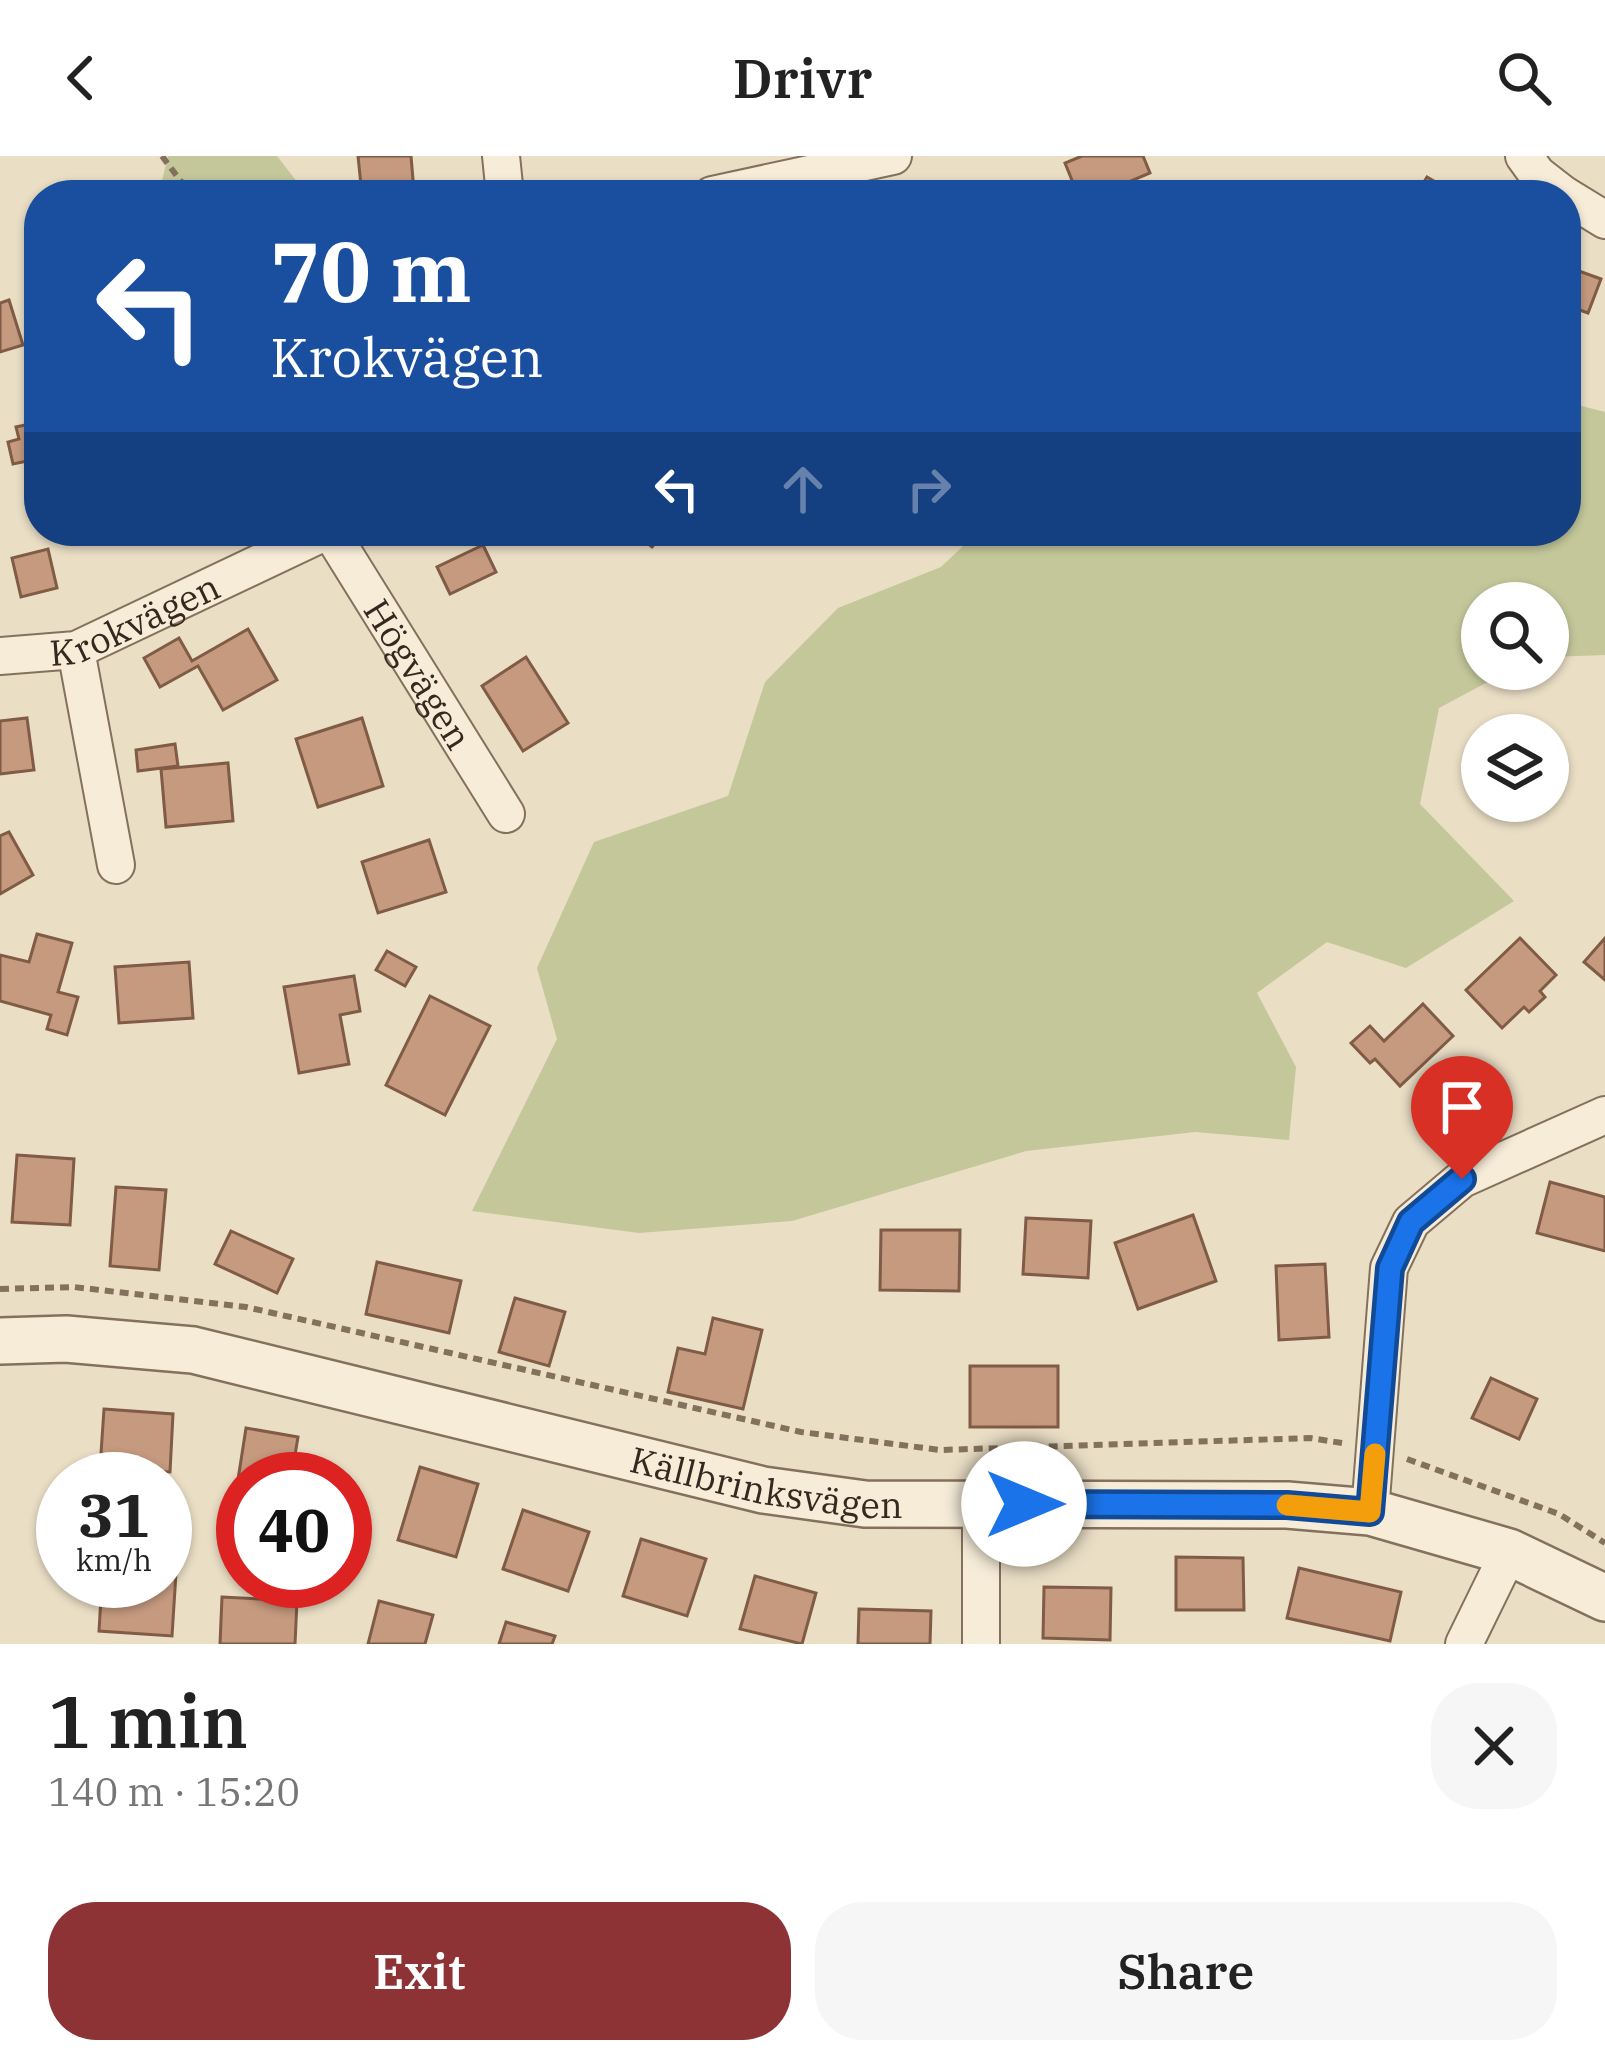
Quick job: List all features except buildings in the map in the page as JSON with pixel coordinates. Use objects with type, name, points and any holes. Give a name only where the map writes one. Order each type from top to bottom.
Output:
[{"type":"street","points":[[782,180],[893,156]]},
{"type":"street","points":[[1524,156],[1545,180]]},
{"type":"street","name":"Krokvägen","points":[[0,656],[76,650],[296,546]]},
{"type":"street","name":"Högvägen","points":[[337,546],[506,814]]},
{"type":"street","points":[[76,650],[116,865]]},
{"type":"street","points":[[1370,1512],[1390,1268],[1411,1222],[1462,1179],[1605,1115]]},
{"type":"street","name":"Källbrinksvägen","points":[[0,1341],[66,1339],[193,1350],[764,1490],[865,1504],[1287,1505],[1370,1512],[1509,1552],[1605,1598]]},
{"type":"street","points":[[981,1504],[981,1644]]},
{"type":"street","points":[[1464,1644],[1509,1552]]},
{"type":"path","points":[[0,1289],[74,1287],[246,1306],[801,1432],[940,1450],[1310,1438],[1376,1448],[1559,1514],[1605,1543]]},
{"type":"green space","points":[[168,156],[277,156],[296,180],[162,180]]},
{"type":"green space","points":[[1581,406],[1605,412],[1605,655],[1569,656],[1569,582],[1461,582],[1461,690],[1473,690],[1439,708],[1420,804],[1514,901],[1406,968],[1327,942],[1257,993],[1296,1067],[1289,1140],[1195,1132],[1026,1151],[792,1221],[639,1233],[472,1211],[557,1039],[537,968],[594,842],[728,796],[765,682],[838,608],[941,567],[963,546],[1581,546]]},
{"type":"slow traffic","points":[[1287,1505],[1370,1512],[1375,1454]]},
{"type":"route","points":[[1024,1504],[1287,1505],[1370,1512],[1390,1268],[1411,1222],[1462,1179]]}]
